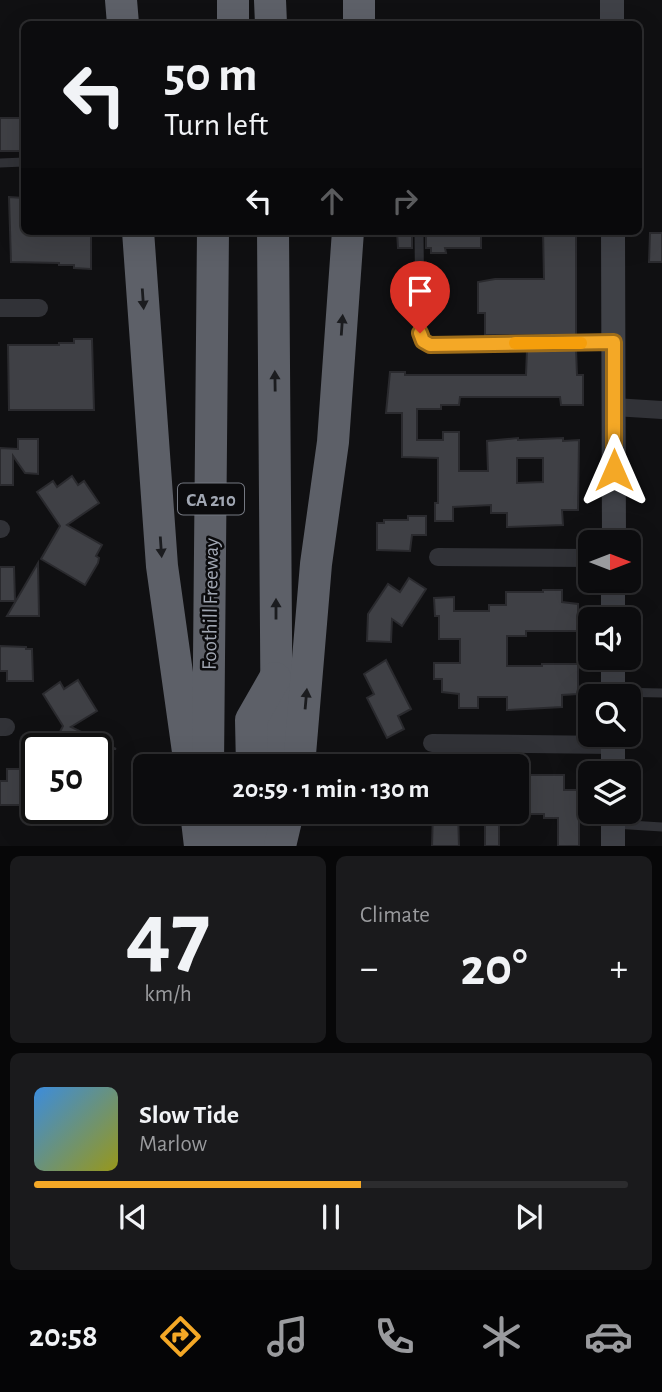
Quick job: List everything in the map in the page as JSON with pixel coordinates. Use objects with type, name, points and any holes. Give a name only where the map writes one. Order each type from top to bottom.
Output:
[{"type":"highway","points":[[121,0],[122,21]]},
{"type":"highway","points":[[215,0],[215,21]]},
{"type":"highway","points":[[233,0],[233,21]]},
{"type":"highway","points":[[270,0],[271,21]]},
{"type":"highway","points":[[359,0],[359,21]]},
{"type":"highway","points":[[138,235],[162,566],[188,754]]},
{"type":"highway","name":"Foothill Freeway","points":[[208,754],[213,235]]},
{"type":"highway","points":[[228,754],[232,235]]},
{"type":"highway","name":"CA 210","points":[[273,235],[276,754]]},
{"type":"highway","points":[[300,754],[316,564],[333,442],[348,235]]},
{"type":"highway","points":[[252,754],[251,720],[276,677]]},
{"type":"highway","points":[[197,824],[200,846]]},
{"type":"highway","points":[[207,846],[208,824]]},
{"type":"highway","points":[[228,824],[228,846]]},
{"type":"highway","points":[[253,824],[253,846]]},
{"type":"highway","points":[[278,824],[279,846]]},
{"type":"highway","points":[[279,846],[285,824]]},
{"type":"main road","points":[[612,0],[612,21]]},
{"type":"main road","points":[[613,235],[614,530]]},
{"type":"street","points":[[0,307],[38,308]]},
{"type":"street","points":[[614,407],[662,410]]},
{"type":"street","points":[[438,557],[578,558]]},
{"type":"street","points":[[432,743],[578,741]]},
{"type":"lane","points":[[0,163],[21,162]]},
{"type":"lane","points":[[419,235],[420,333],[423,341],[430,345],[614,342]]},
{"type":"lane","points":[[641,693],[662,693]]},
{"type":"lane","points":[[613,827],[662,827]]},
{"type":"building","points":[[0,118],[21,118],[21,151],[0,151]]},
{"type":"building","points":[[9,197],[21,198],[21,235],[91,235],[91,269],[74,268],[74,265],[59,263],[11,262]]},
{"type":"building","points":[[650,233],[662,233],[662,262],[649,262]]},
{"type":"building","points":[[397,235],[412,235],[412,248],[398,248]]},
{"type":"building","points":[[426,235],[481,235],[481,248],[445,248],[446,253],[431,253],[431,248],[426,248]]},
{"type":"building","points":[[543,235],[576,235],[576,335],[485,335],[485,313],[478,313],[478,282],[495,279],[544,279]]},
{"type":"building","points":[[74,339],[92,339],[94,410],[9,410],[8,345],[59,345],[74,343]]},
{"type":"building","points":[[576,349],[577,375],[583,375],[583,405],[561,405],[560,397],[460,397],[459,405],[441,405],[441,409],[417,409],[417,440],[443,440],[443,432],[459,432],[459,471],[488,471],[487,441],[518,438],[579,440],[578,510],[562,510],[563,525],[507,527],[507,513],[491,513],[491,505],[453,507],[453,521],[435,521],[435,503],[438,503],[438,458],[402,457],[402,413],[386,413],[390,372],[405,372],[405,375],[526,375],[527,350]],"holes":[[[517,458],[543,458],[543,482],[517,483]]]},
{"type":"building","points":[[18,439],[38,439],[38,474],[25,473],[13,456],[13,485],[0,485],[0,448],[18,449]]},
{"type":"building","points":[[72,476],[78,485],[84,481],[99,503],[67,525],[102,545],[96,556],[99,558],[98,563],[85,585],[41,559],[60,526],[37,492],[53,481],[57,487]]},
{"type":"building","points":[[408,516],[426,516],[426,535],[412,535],[410,551],[377,550],[377,523],[384,523],[384,520],[408,520]]},
{"type":"building","points":[[38,563],[39,616],[7,616]]},
{"type":"building","points":[[0,567],[14,567],[15,601],[0,601]]},
{"type":"building","points":[[409,578],[426,589],[402,626],[392,619],[391,642],[367,641],[368,614],[388,584],[400,592]]},
{"type":"building","points":[[562,590],[562,602],[578,604],[578,631],[526,631],[526,636],[507,636],[507,666],[578,664],[578,694],[562,695],[562,707],[507,710],[507,697],[478,697],[478,708],[459,708],[459,694],[442,692],[442,679],[434,679],[434,663],[460,663],[460,639],[439,639],[439,616],[435,616],[434,598],[454,597],[454,611],[489,611],[489,605],[506,605],[506,592]]},
{"type":"building","points":[[0,646],[32,649],[33,681],[7,681],[7,671],[0,671]]},
{"type":"building","points":[[386,660],[411,709],[398,716],[404,729],[387,738],[367,698],[374,694],[364,674]]},
{"type":"building","points":[[78,680],[97,711],[71,727],[83,733],[59,733],[63,726],[43,694],[60,682],[64,689]]},
{"type":"building","points":[[7,769],[21,769],[21,805],[0,805],[0,781],[7,781]]},
{"type":"building","points":[[529,775],[564,775],[564,790],[578,790],[579,846],[558,846],[558,818],[544,818],[544,814],[529,814]]},
{"type":"building","points":[[433,824],[458,824],[459,846],[432,846]]},
{"type":"building","points":[[485,824],[506,824],[499,825],[499,846],[485,846]]},
{"type":"slow traffic","points":[[515,343],[581,343]]},
{"type":"route","points":[[420,333],[423,341],[430,345],[614,342],[614,470]]}]
